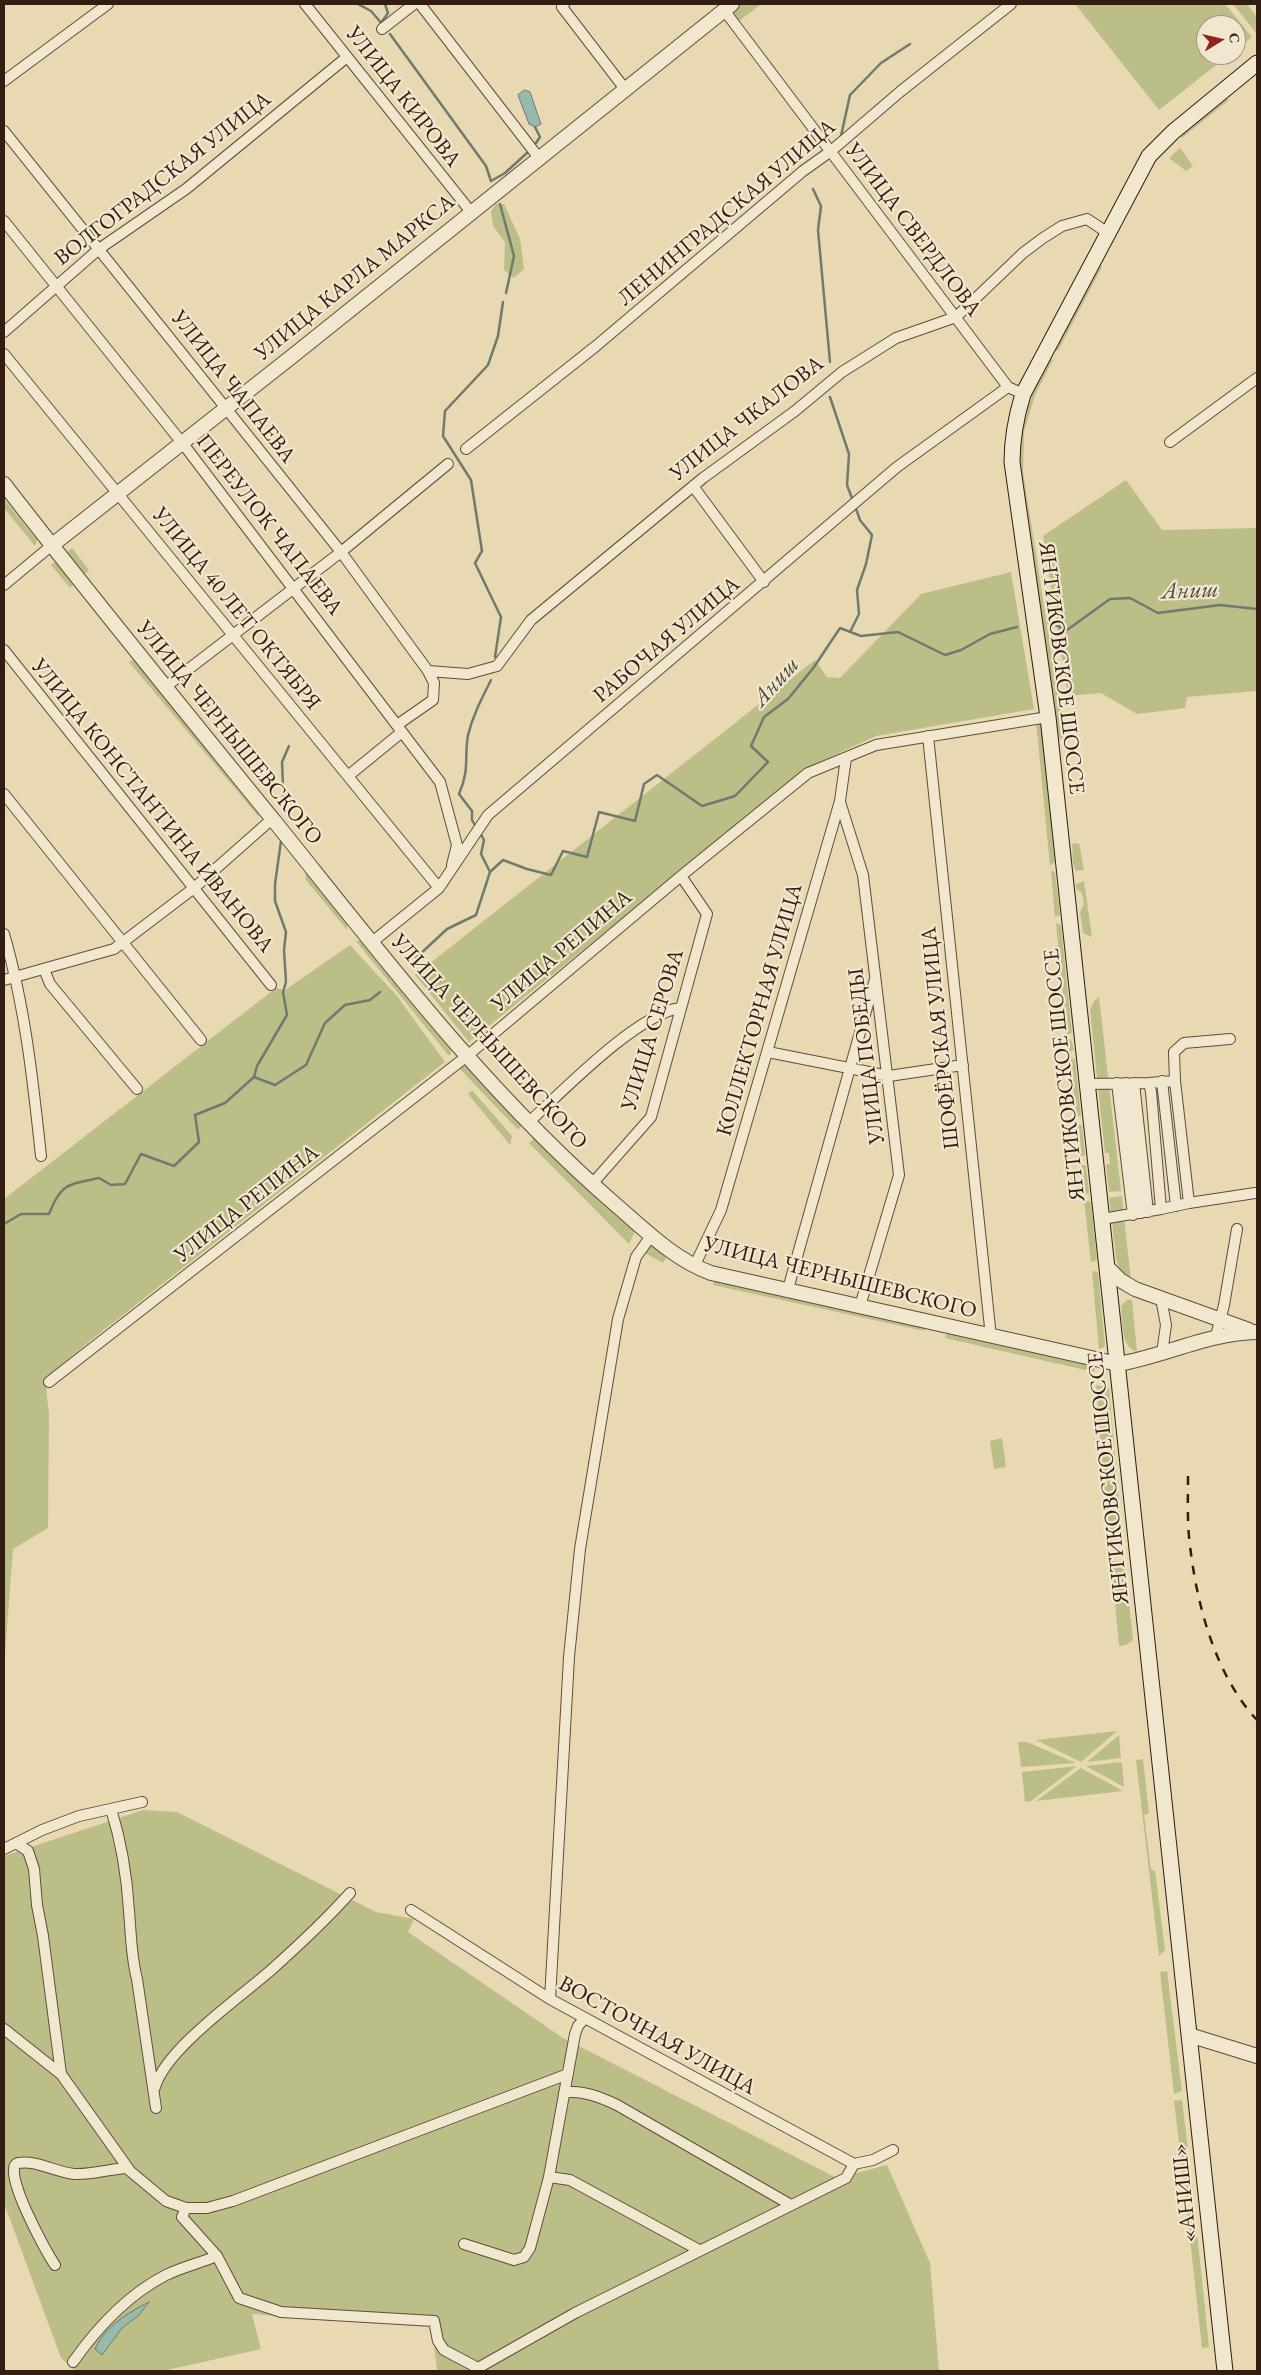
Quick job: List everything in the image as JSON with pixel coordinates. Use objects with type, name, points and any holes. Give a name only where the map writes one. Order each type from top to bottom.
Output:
[{"type":"main road","name":"ЯНТИКОВСКОЕ ШОССЕ","points":[[1187,2010],[1048,717],[1012,462],[1014,421],[1023,394],[1143,166],[1153,150],[1257,63]]},
{"type":"main road","name":"«АНИШ»","points":[[1187,2010],[1225,2371]]},
{"type":"street","points":[[4,81],[108,4]]},
{"type":"street","name":"УЛИЦА КИРОВА","points":[[305,4],[471,212]]},
{"type":"street","points":[[382,29],[414,4]]},
{"type":"street","points":[[420,4],[539,158]]},
{"type":"street","points":[[564,4],[562,7],[625,89]]},
{"type":"street","name":"ЛЕНИНГРАДСКАЯ УЛИЦА","points":[[466,449],[596,346],[803,171],[831,151],[901,91],[1010,4]]},
{"type":"street","name":"УЛИЦА КАРЛА МАРКСА","points":[[4,585],[728,7]]},
{"type":"street","name":"УЛИЦА СВЕРДЛОВА","points":[[728,7],[831,151],[1008,387],[1023,394]]},
{"type":"street","name":"ВОЛГОГРАДСКАЯ УЛИЦА","points":[[4,332],[99,249],[186,189],[347,57]]},
{"type":"street","name":"УЛИЦА ЧАПАЕВА","points":[[4,131],[341,552],[428,672]]},
{"type":"street","name":"УЛИЦА ЧКАЛОВА","points":[[428,672],[468,674],[497,666],[531,620],[693,486],[796,411],[842,372],[896,338],[956,317],[1023,253],[1062,226],[1087,219],[1108,233]]},
{"type":"street","name":"ПЕРЕУЛОК ЧАПАЕВА","points":[[4,221],[182,443],[294,587],[440,782],[457,844],[449,873]]},
{"type":"street","name":"УЛИЦА 40 ЛЕТ ОКТЯБРЯ","points":[[4,354],[439,888]]},
{"type":"street","points":[[1170,442],[1257,378]]},
{"type":"street","name":"РАБОЧАЯ УЛИЦА","points":[[371,943],[439,888],[488,815],[897,467],[1008,387]]},
{"type":"street","points":[[164,688],[341,552],[448,464]]},
{"type":"street","name":"УЛИЦА ЧЕРНЫШЕВСКОГО","points":[[4,484],[164,688],[371,943],[467,1056],[528,1123],[592,1184],[652,1236],[694,1267],[711,1273],[1118,1364]]},
{"type":"street","points":[[693,486],[764,582]]},
{"type":"street","name":"УЛИЦА КОНСТАНТИНА ИВАНОВА","points":[[4,650],[271,985]]},
{"type":"street","points":[[348,776],[433,700],[434,683],[428,672]]},
{"type":"street","name":"УЛИЦА РЕПИНА","points":[[49,1382],[467,1056],[681,876],[808,773],[876,745],[1048,717]]},
{"type":"street","name":"ШОФЁРСКАЯ УЛИЦА","points":[[928,736],[991,1336]]},
{"type":"street","name":"КОЛЛЕКТОРНАЯ УЛИЦА","points":[[694,1267],[721,1210],[840,801],[846,758]]},
{"type":"street","points":[[4,794],[201,1040]]},
{"type":"street","name":"УЛИЦА ПОБЕДЫ","points":[[840,801],[863,875],[877,973],[900,1175],[860,1306]]},
{"type":"street","points":[[4,980],[114,949],[194,888],[272,819]]},
{"type":"street","name":"УЛИЦА СЕРОВА","points":[[592,1184],[651,1117],[707,914],[681,876]]},
{"type":"street","points":[[4,934],[16,977],[34,1092],[41,1156]]},
{"type":"street","points":[[44,969],[50,984],[137,1089]]},
{"type":"street","points":[[788,1289],[877,973]]},
{"type":"street","points":[[528,1123],[604,1054],[656,1014],[680,1008]]},
{"type":"street","points":[[1176,1206],[1182,1143],[1174,1052],[1184,1043],[1230,1039]]},
{"type":"street","points":[[768,1052],[889,1076],[963,1064]]},
{"type":"street","points":[[1162,1082],[1182,1143],[1255,1193]]},
{"type":"street","points":[[1102,1219],[1162,1082]]},
{"type":"street","points":[[1162,1082],[1176,1206]]},
{"type":"street","points":[[1088,1084],[1159,1181]]},
{"type":"street","points":[[1134,1146],[1182,1143]]},
{"type":"street","points":[[1134,1146],[1182,1143]]},
{"type":"street","points":[[1134,1146],[1182,1143]]},
{"type":"street","points":[[1134,1146],[1182,1143]]},
{"type":"street","points":[[1134,1146],[1182,1143]]},
{"type":"street","points":[[1134,1146],[1182,1143]]},
{"type":"street","points":[[1134,1146],[1182,1143]]},
{"type":"street","points":[[1134,1146],[1182,1143]]},
{"type":"street","points":[[1134,1146],[1182,1143]]},
{"type":"street","points":[[1134,1146],[1182,1143]]},
{"type":"street","points":[[1134,1146],[1153,1155],[1182,1143]]},
{"type":"street","points":[[1159,1181],[1182,1143]]},
{"type":"street","points":[[1159,1181],[1182,1143]]},
{"type":"street","points":[[1134,1146],[1153,1155]]},
{"type":"street","points":[[1134,1146],[1153,1155]]},
{"type":"street","points":[[1134,1146],[1153,1155]]},
{"type":"street","points":[[1134,1146],[1159,1181]]},
{"type":"street","points":[[1134,1146],[1159,1181]]},
{"type":"street","points":[[1134,1146],[1176,1206]]},
{"type":"street","points":[[1153,1155],[1159,1181]]},
{"type":"street","points":[[1216,1336],[1237,1229]]},
{"type":"street","points":[[550,1999],[568,1657],[580,1549],[618,1319],[636,1257],[652,1236]]},
{"type":"street","points":[[1108,1267],[1120,1280],[1135,1289],[1257,1332]]},
{"type":"street","points":[[1111,1300],[1119,1294],[1135,1289]]},
{"type":"street","points":[[1161,1298],[1166,1325],[1162,1353]]},
{"type":"street","points":[[1118,1364],[1162,1353],[1216,1336],[1257,1332]]},
{"type":"street","points":[[4,1849],[42,1830],[79,1816],[142,1802]]},
{"type":"street","points":[[111,1809],[120,1836],[129,1910],[131,1958],[137,1979],[156,2108]]},
{"type":"street","points":[[16,1843],[28,1851],[34,1869],[36,1905],[43,1936],[62,2075]]},
{"type":"street","points":[[154,2091],[157,2079],[166,2065],[215,2016],[311,1934],[350,1893]]},
{"type":"street","name":"ВОСТОЧНАЯ УЛИЦА","points":[[411,1910],[550,1999],[854,2164]]},
{"type":"street","points":[[464,2244],[514,2260],[524,2257],[530,2248],[549,2177],[575,2034],[578,2026],[585,2018]]},
{"type":"street","points":[[4,2028],[62,2075],[128,2168],[157,2195],[171,2204],[186,2208],[207,2208],[233,2201],[568,2074]]},
{"type":"street","points":[[1189,2035],[1257,2056]]},
{"type":"street","points":[[564,2093],[571,2091],[585,2094],[603,2098],[618,2105],[791,2205]]},
{"type":"street","points":[[186,2208],[182,2217],[217,2256],[240,2298],[281,2312],[434,2322],[437,2327],[438,2341],[444,2350],[478,2368],[575,2313],[846,2178],[854,2164],[872,2160],[893,2150]]},
{"type":"street","points":[[4,2178],[6,2170],[10,2165],[19,2162],[39,2164],[74,2174],[128,2168]]},
{"type":"street","points":[[549,2177],[570,2180],[699,2250]]},
{"type":"street","points":[[15,2213],[56,2265]]},
{"type":"street","points":[[73,2362],[90,2338],[124,2304],[164,2276],[217,2256]]},
{"type":"green space","points":[[740,4],[761,4],[738,22],[731,11]]},
{"type":"green space","points":[[1075,4],[1225,4],[1234,15],[1196,15],[1196,65],[1216,65],[1159,110]]},
{"type":"green space","points":[[1233,4],[1247,4],[1257,17],[1257,34],[1246,20],[1246,15],[1242,15]]},
{"type":"green space","points":[[1246,30],[1252,37],[1246,42]]},
{"type":"green space","points":[[1225,96],[1229,100],[1182,138],[1178,134]]},
{"type":"green space","points":[[1180,148],[1193,166],[1186,171],[1169,158]]},
{"type":"green space","points":[[496,204],[504,204],[520,239],[524,269],[514,278],[504,270],[505,242],[493,226],[491,211]]},
{"type":"green space","points":[[1099,265],[1102,267],[1058,351],[1054,350]]},
{"type":"green space","points":[[1053,360],[1035,395],[1024,432],[1023,471],[1065,740],[1060,739],[1058,734],[1019,466],[1020,431],[1033,392],[1048,361]]},
{"type":"green space","points":[[1126,480],[1162,530],[1257,528],[1257,691],[1187,697],[1185,708],[1137,714],[1101,693],[1068,696],[1043,536]]},
{"type":"green space","points":[[4,499],[37,540],[35,546],[4,508]]},
{"type":"green space","points":[[72,548],[89,570],[85,574],[67,552]]},
{"type":"green space","points":[[56,561],[74,584],[70,588],[51,565]]},
{"type":"green space","points":[[1011,572],[1034,709],[876,736],[811,766],[469,1042],[415,975],[815,660],[827,677],[840,678],[921,594]]},
{"type":"green space","points":[[135,661],[260,814],[258,816],[129,662]]},
{"type":"green space","points":[[1036,721],[1041,722],[1055,862],[1050,866]]},
{"type":"green space","points":[[1079,843],[1084,870],[1076,871],[1073,864],[1072,844]]},
{"type":"green space","points":[[305,871],[347,924],[347,930],[306,880]]},
{"type":"green space","points":[[1051,871],[1055,872],[1060,915],[1055,917]]},
{"type":"green space","points":[[1084,881],[1092,937],[1083,933],[1080,912],[1084,904],[1082,893],[1076,889],[1076,884]]},
{"type":"green space","points":[[1056,923],[1061,925],[1072,1033],[1067,1035]]},
{"type":"green space","points":[[356,941],[361,941],[450,1046],[451,1054],[449,1056]]},
{"type":"green space","points":[[350,945],[397,996],[445,1062],[91,1340],[45,1379],[49,1414],[48,1528],[13,1549],[4,1667],[4,1199],[276,988],[285,990]]},
{"type":"green space","points":[[1099,997],[1121,1191],[1109,1192],[1106,1165],[1110,1164],[1109,1153],[1105,1153],[1090,1010],[1094,1001]]},
{"type":"green space","points":[[1068,1039],[1071,1039],[1074,1050],[1071,1051],[1072,1059],[1075,1059],[1081,1115],[1076,1118]]},
{"type":"green space","points":[[465,1063],[523,1124],[518,1130],[457,1066]]},
{"type":"green space","points":[[472,1090],[512,1136],[510,1145],[468,1094]]},
{"type":"green space","points":[[1076,1124],[1082,1125],[1085,1155],[1080,1157]]},
{"type":"green space","points":[[535,1137],[635,1231],[629,1244],[529,1143]]},
{"type":"green space","points":[[1081,1164],[1086,1166],[1089,1193],[1084,1195]]},
{"type":"green space","points":[[1122,1196],[1124,1214],[1111,1215],[1109,1198]]},
{"type":"green space","points":[[1084,1200],[1091,1202],[1097,1260],[1091,1262]]},
{"type":"green space","points":[[1124,1218],[1131,1280],[1121,1275],[1116,1259],[1112,1220]]},
{"type":"green space","points":[[649,1243],[668,1255],[663,1263],[643,1252]]},
{"type":"green space","points":[[1092,1271],[1098,1272],[1105,1346],[1099,1350]]},
{"type":"green space","points":[[715,1277],[926,1325],[924,1331],[713,1285]]},
{"type":"green space","points":[[1127,1300],[1132,1300],[1137,1352],[1128,1345],[1123,1333],[1121,1306]]},
{"type":"green space","points":[[947,1330],[1093,1365],[1095,1369],[1094,1372],[945,1338]]},
{"type":"green space","points":[[1096,1385],[1109,1388],[1122,1534],[1120,1542],[1109,1547]]},
{"type":"green space","points":[[1002,1438],[1006,1467],[994,1469],[990,1441]]},
{"type":"green space","points":[[1111,1561],[1121,1561],[1125,1565],[1133,1640],[1126,1645],[1119,1646]]},
{"type":"green space","points":[[1117,1731],[1081,1762],[1036,1740]]},
{"type":"green space","points":[[1119,1735],[1121,1758],[1087,1762]]},
{"type":"green space","points":[[1018,1742],[1027,1742],[1076,1763],[1021,1767]]},
{"type":"green space","points":[[1143,1759],[1149,1813],[1144,1815],[1151,1870],[1155,1871],[1165,1950],[1159,1956],[1136,1760]]},
{"type":"green space","points":[[1122,1762],[1124,1787],[1086,1766]]},
{"type":"green space","points":[[1077,1766],[1031,1801],[1025,1802],[1022,1772]]},
{"type":"green space","points":[[1081,1768],[1123,1791],[1036,1801]]},
{"type":"green space","points":[[143,1810],[177,1812],[376,1912],[414,1919],[408,1932],[563,2038],[837,2178],[887,2165],[930,2263],[939,2371],[437,2371],[432,2327],[252,2314],[261,2349],[163,2371],[75,2371],[61,2358],[4,2203],[4,1856]]},
{"type":"green space","points":[[1167,1971],[1182,2091],[1174,2094],[1160,1972]]},
{"type":"green space","points":[[1182,2100],[1194,2200],[1186,2203],[1174,2101]]},
{"type":"green space","points":[[1187,2212],[1195,2213],[1209,2347],[1202,2348]]},
{"type":"shaded area","points":[[525,90],[530,92],[541,124],[535,127],[529,124],[518,95]]},
{"type":"shaded area","points":[[149,2302],[139,2315],[122,2328],[102,2355],[95,2349],[111,2327]]},
{"type":"waterway","points":[[358,4],[371,11],[383,25]]},
{"type":"waterway","points":[[381,23],[388,13],[385,4]]},
{"type":"waterway","points":[[390,34],[486,166],[491,181],[505,173],[527,153]]},
{"type":"waterway","points":[[841,136],[850,95],[881,63],[910,44]]},
{"type":"waterway","points":[[535,127],[540,137],[536,143]]},
{"type":"waterway","points":[[813,189],[821,206],[818,230],[830,362]]},
{"type":"waterway","points":[[500,204],[514,256],[506,293]]},
{"type":"waterway","points":[[495,657],[501,617],[475,563],[482,551],[471,480],[443,436],[445,411],[488,365],[498,336],[503,302]]},
{"type":"waterway","points":[[830,397],[849,454],[847,485],[853,501]]},
{"type":"waterway","points":[[850,632],[859,614],[857,590],[866,564],[872,535],[860,520],[855,506]]},
{"type":"waterway","name":"Аниш","points":[[1048,622],[1067,630],[1110,599],[1130,598],[1158,613],[1220,605],[1257,609]]},
{"type":"waterway","name":"Аниш","points":[[416,958],[447,929],[476,915],[490,872],[503,860],[551,875],[563,851],[587,857],[599,812],[635,821],[644,784],[657,775],[702,806],[735,796],[768,762],[751,746],[764,717],[788,699],[814,667],[840,628],[861,636],[898,632],[945,655],[961,650],[990,634],[1017,627]]},
{"type":"waterway","points":[[476,827],[472,820],[472,811],[459,794],[466,764],[468,735],[478,707],[491,680]]},
{"type":"waterway","points":[[284,811],[282,762],[289,746]]},
{"type":"waterway","points":[[479,831],[484,840],[481,854],[490,872]]},
{"type":"waterway","points":[[254,1077],[257,1066],[287,1015],[283,992],[286,982],[284,950],[286,932],[275,901],[275,884],[281,841]]},
{"type":"waterway","name":"Аниш","points":[[4,1224],[21,1214],[49,1214],[57,1196],[72,1184],[99,1178],[111,1185],[125,1184],[141,1154],[174,1166],[199,1142],[195,1115],[225,1103],[254,1077],[275,1085],[306,1065],[325,1023],[345,1005],[370,1000],[380,992]]},
{"type":"railway","points":[[1188,1476],[1189,1537],[1193,1569],[1203,1615],[1219,1661],[1242,1702],[1257,1720]]}]
